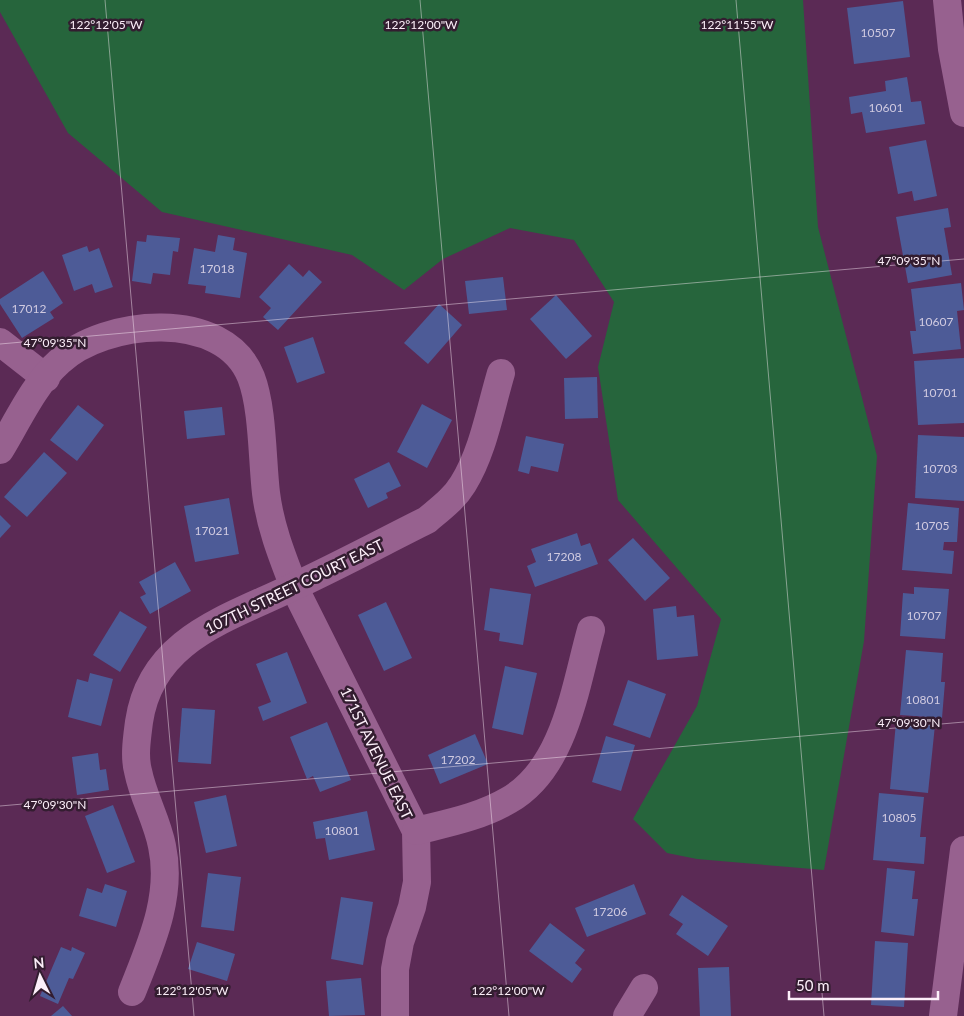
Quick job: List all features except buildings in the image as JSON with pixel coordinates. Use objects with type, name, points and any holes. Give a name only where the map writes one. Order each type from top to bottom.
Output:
[{"type":"street","points":[[947,0],[952,49],[964,113]]},
{"type":"street","name":"171ST AVENUE EAST","points":[[0,450],[46,378],[59,362],[80,347],[102,337],[158,326],[181,328],[223,343],[239,358],[251,376],[256,394],[271,522],[294,587],[416,831],[417,882],[412,907],[400,942],[395,969],[395,1016]]},
{"type":"street","points":[[0,342],[46,378]]},
{"type":"street","name":"107TH STREET COURT EAST","points":[[132,992],[155,934],[165,874],[159,833],[137,770],[136,740],[147,690],[158,670],[196,634],[427,520],[446,505],[463,485],[476,458],[501,374]]},
{"type":"street","points":[[416,831],[474,816],[494,808],[511,799],[537,776],[560,742],[591,630]]},
{"type":"street","points":[[942,1016],[964,850]]},
{"type":"street","points":[[627,1016],[644,988]]},
{"type":"green space","points":[[0,0],[803,0],[818,227],[877,456],[864,641],[824,870],[697,859],[667,853],[633,819],[697,706],[721,619],[618,500],[598,367],[614,302],[574,240],[510,228],[443,259],[404,290],[352,255],[162,212],[68,133],[0,12]]}]
